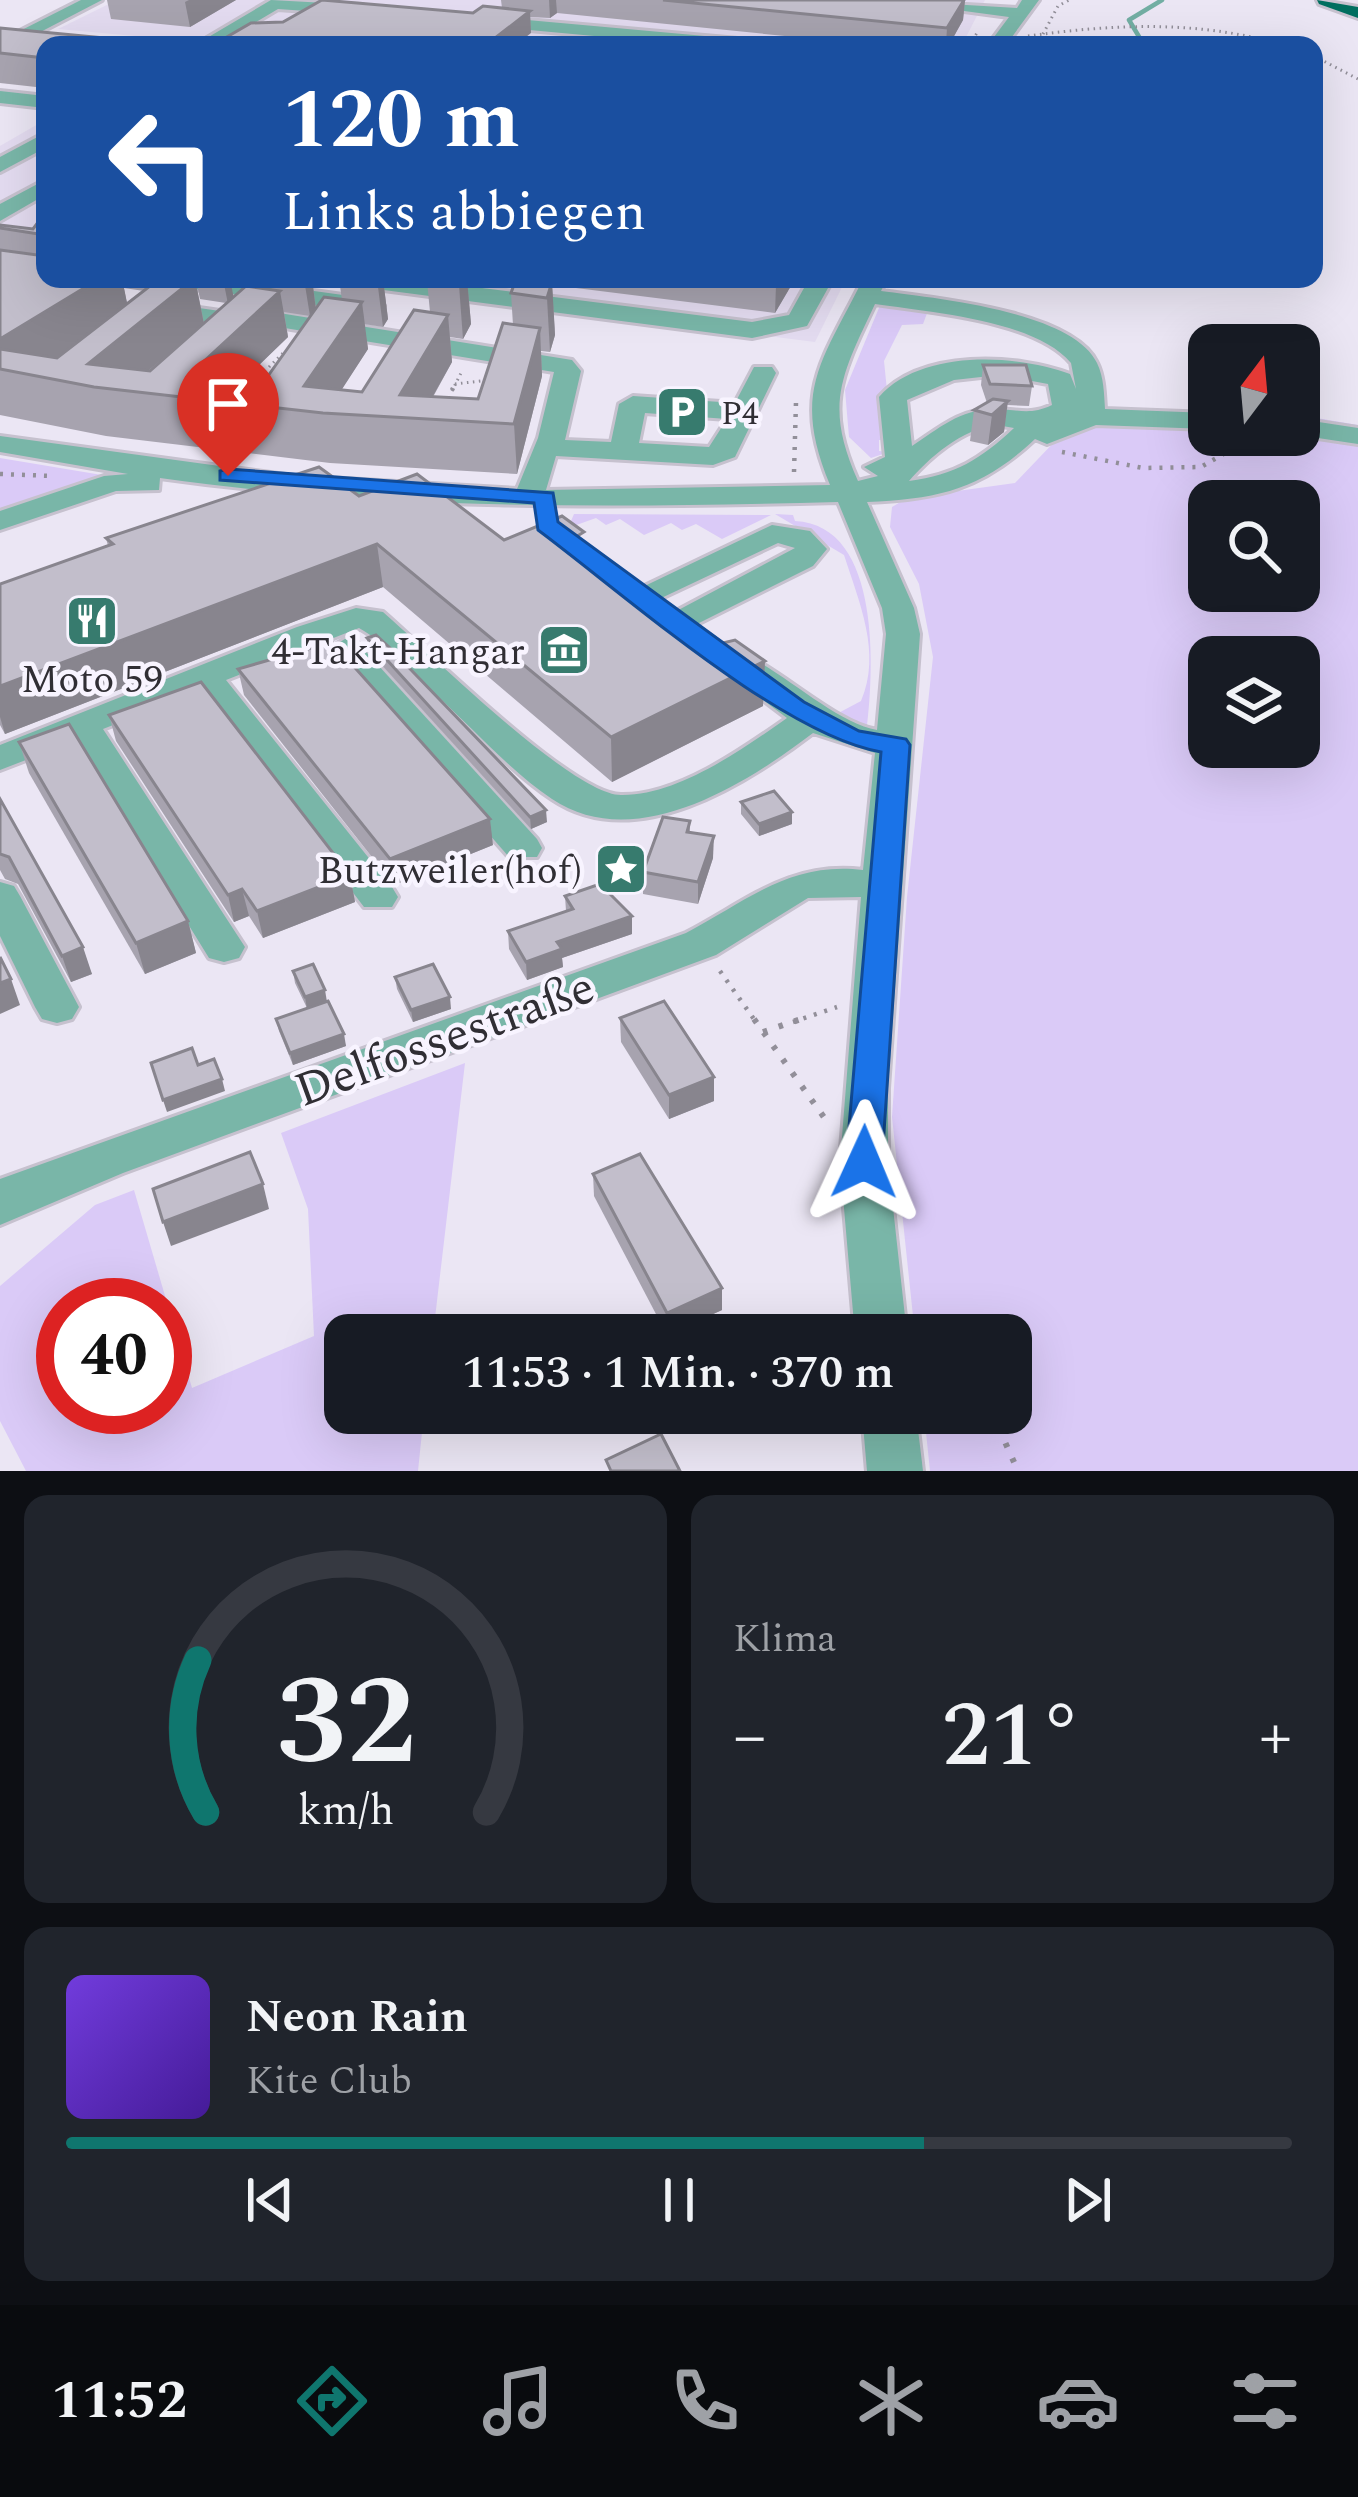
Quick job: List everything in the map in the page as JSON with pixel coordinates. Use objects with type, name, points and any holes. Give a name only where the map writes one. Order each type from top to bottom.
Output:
[{"type":"highway","points":[[1325,0],[1358,13]]},
{"type":"street","points":[[0,48],[94,0]]},
{"type":"street","points":[[891,0],[1014,5]]},
{"type":"street","points":[[903,0],[952,4]]},
{"type":"street","points":[[926,0],[952,4]]},
{"type":"street","points":[[219,36],[284,3],[381,16]]},
{"type":"street","points":[[987,36],[1014,5]]},
{"type":"street","points":[[1001,36],[1014,5]]},
{"type":"street","points":[[297,26],[325,10]]},
{"type":"street","points":[[254,36],[294,11],[325,10]]},
{"type":"street","points":[[465,24],[648,36]]},
{"type":"street","points":[[574,36],[580,30]]},
{"type":"street","points":[[0,98],[36,101]]},
{"type":"street","points":[[0,166],[36,144]]},
{"type":"street","points":[[4,228],[36,195]]},
{"type":"street","points":[[240,288],[577,333],[563,366]]},
{"type":"street","points":[[464,288],[559,306],[776,329],[798,320],[816,288]]},
{"type":"street","points":[[518,288],[559,306]]},
{"type":"street","points":[[871,288],[823,395],[832,453],[898,608],[903,634],[864,1162],[878,1314]]},
{"type":"street","points":[[874,288],[1057,336],[1084,358],[1093,417]]},
{"type":"street","points":[[612,300],[644,316]]},
{"type":"street","points":[[130,304],[312,325],[563,366],[568,371],[551,442],[544,447]]},
{"type":"street","points":[[680,309],[729,327]]},
{"type":"street","points":[[832,453],[907,476],[998,478],[1066,408],[1061,380],[991,369],[932,380],[893,397],[907,476]]},
{"type":"street","points":[[544,447],[677,454],[725,451],[763,373]]},
{"type":"street","points":[[623,451],[633,404],[744,412]]},
{"type":"street","points":[[677,454],[686,407]]},
{"type":"street","points":[[907,476],[955,425],[974,416],[1001,416],[1036,436]]},
{"type":"street","points":[[0,443],[542,517],[851,492],[907,476],[973,473],[998,449],[1093,417],[1188,420]]},
{"type":"street","points":[[1320,430],[1358,436]]},
{"type":"street","points":[[542,517],[544,447]]},
{"type":"street","points":[[767,496],[806,476],[832,453]]},
{"type":"street","points":[[0,521],[114,482],[179,488],[265,511],[315,483]]},
{"type":"street","points":[[767,496],[866,530]]},
{"type":"street","points":[[644,594],[772,534],[789,532],[811,549],[802,559],[681,622]]},
{"type":"street","points":[[611,572],[810,718],[853,738],[896,745]]},
{"type":"street","points":[[0,758],[334,639],[356,618],[381,625],[565,790],[592,804],[626,808],[658,802],[790,734],[810,718]]},
{"type":"street","points":[[334,639],[523,848]]},
{"type":"street","points":[[209,681],[378,897]]},
{"type":"street","points":[[84,727],[224,947]]},
{"type":"street","name":"Delfossestraße","points":[[0,1205],[14,1194],[106,1159],[701,944],[787,887],[839,879],[884,886]]},
{"type":"street","points":[[0,896],[57,1006]]},
{"type":"street","points":[[891,1434],[895,1471]]},
{"type":"path","points":[[1043,34],[1058,6],[1069,0]]},
{"type":"path","points":[[800,36],[810,24]]},
{"type":"path","points":[[1017,36],[1141,26],[1201,28],[1240,36]]},
{"type":"path","points":[[1323,61],[1358,79]]},
{"type":"path","points":[[240,395],[312,325]]},
{"type":"path","points":[[446,401],[461,372],[480,380]]},
{"type":"path","points":[[455,384],[489,380],[482,400]]},
{"type":"path","points":[[251,384],[262,386]]},
{"type":"path","points":[[1036,436],[1070,455],[1143,468],[1202,467],[1221,456]]},
{"type":"path","points":[[701,944],[835,1132]]},
{"type":"path","points":[[763,1032],[845,1004]]},
{"type":"path","points":[[1001,1434],[1018,1471]]},
{"type":"shaded area","points":[[117,0],[985,0],[967,36],[135,36],[58,29]]},
{"type":"shaded area","points":[[36,125],[36,244],[0,239],[0,146]]},
{"type":"shaded area","points":[[388,288],[842,288],[815,342]]},
{"type":"shaded area","points":[[881,303],[929,308],[923,324],[902,325],[884,361],[892,440],[879,440],[879,451],[889,452],[871,458],[849,437],[845,390]]},
{"type":"shaded area","points":[[1188,411],[1188,456],[1320,456],[1320,419],[1358,425],[1358,1471],[930,1471],[926,1434],[1032,1434],[1032,1314],[913,1314],[892,1117],[907,897],[933,657],[919,584],[890,527],[892,507],[907,498],[1015,483],[1059,437],[1094,421]]},
{"type":"shaded area","points":[[0,458],[114,477],[0,515]]},
{"type":"shaded area","points":[[574,514],[771,515],[722,539],[696,524],[682,530],[671,523],[644,535],[620,519],[606,525],[596,518],[568,528]]},
{"type":"shaded area","points":[[775,514],[793,515],[795,521],[824,529],[844,548],[858,575],[870,642],[866,735],[829,718],[861,701],[869,665],[862,609],[844,555]]},
{"type":"shaded area","points":[[465,1063],[435,1314],[324,1314],[324,1434],[422,1434],[418,1471],[26,1471],[0,1421],[0,1286],[95,1205],[134,1190],[160,1278],[36,1278],[36,1434],[192,1434],[192,1388],[314,1336],[308,1209],[281,1133]]},
{"type":"building","points":[[322,0],[473,13],[483,6],[530,11],[498,36],[229,36],[251,23],[283,22]]},
{"type":"building","points":[[663,0],[964,0],[947,28]]},
{"type":"building","points":[[0,28],[84,36],[36,36],[36,57],[0,53]]},
{"type":"building","points":[[0,225],[33,229],[36,225],[36,234]]},
{"type":"building","points":[[0,250],[36,255],[36,288],[84,288],[0,339]]},
{"type":"building","points":[[147,288],[183,288],[88,364],[150,371],[244,288],[260,288],[280,291],[188,376],[263,383],[324,297],[362,302],[304,386],[362,392],[414,310],[448,315],[400,395],[478,399],[503,323],[540,328],[514,424],[323,413],[94,387],[0,369],[0,349],[57,358]]},
{"type":"building","points":[[513,288],[550,288],[547,298],[511,293]]},
{"type":"building","points":[[983,365],[1026,365],[1032,386],[990,384]]},
{"type":"building","points":[[993,399],[1008,401],[992,415],[974,410]]},
{"type":"building","points":[[319,467],[359,496],[417,474],[504,540],[562,516],[584,532],[574,538],[723,643],[735,640],[765,661],[611,737],[377,544],[0,686],[0,584],[113,544],[106,538]]},
{"type":"building","points":[[376,635],[546,810],[530,817],[367,638]]},
{"type":"building","points":[[332,642],[490,819],[390,859],[238,669]]},
{"type":"building","points":[[201,682],[350,875],[257,911],[242,889],[228,895],[109,715]]},
{"type":"building","points":[[69,724],[188,921],[136,943],[19,742]]},
{"type":"building","points":[[774,791],[792,812],[759,824],[741,802]]},
{"type":"building","points":[[0,799],[83,947],[62,956],[9,857],[0,854]]},
{"type":"building","points":[[663,817],[690,821],[687,832],[714,836],[698,882],[643,872]]},
{"type":"building","points":[[600,884],[632,916],[557,942],[562,949],[526,962],[508,931],[573,909],[565,896]]},
{"type":"building","points":[[0,957],[11,979],[0,983]]},
{"type":"building","points":[[313,964],[325,990],[305,997],[293,971]]},
{"type":"building","points":[[433,964],[450,997],[411,1010],[395,977]]},
{"type":"building","points":[[328,1001],[344,1034],[290,1053],[276,1019]]},
{"type":"building","points":[[664,1001],[714,1077],[669,1095],[620,1018]]},
{"type":"building","points":[[192,1048],[198,1065],[214,1059],[222,1079],[163,1100],[151,1063]]},
{"type":"building","points":[[250,1152],[263,1184],[163,1222],[153,1189]]},
{"type":"building","points":[[640,1154],[722,1288],[667,1313],[593,1174]]},
{"type":"building","points":[[661,1434],[680,1471],[611,1471],[606,1460]]},
{"type":"waterway","points":[[1139,36],[1129,20],[1162,0]]},
{"type":"place","name":"P4","points":[[682,412]]},
{"type":"place","name":"Moto 59","points":[[92,621]]},
{"type":"place","name":"4-Takt-Hangar","points":[[564,650]]},
{"type":"place","name":"Butzweiler(hof)","points":[[621,869]]},
{"type":"route","points":[[228,476],[545,497],[546,525],[795,708],[853,738],[896,745],[865,1088],[864,1162]]}]
